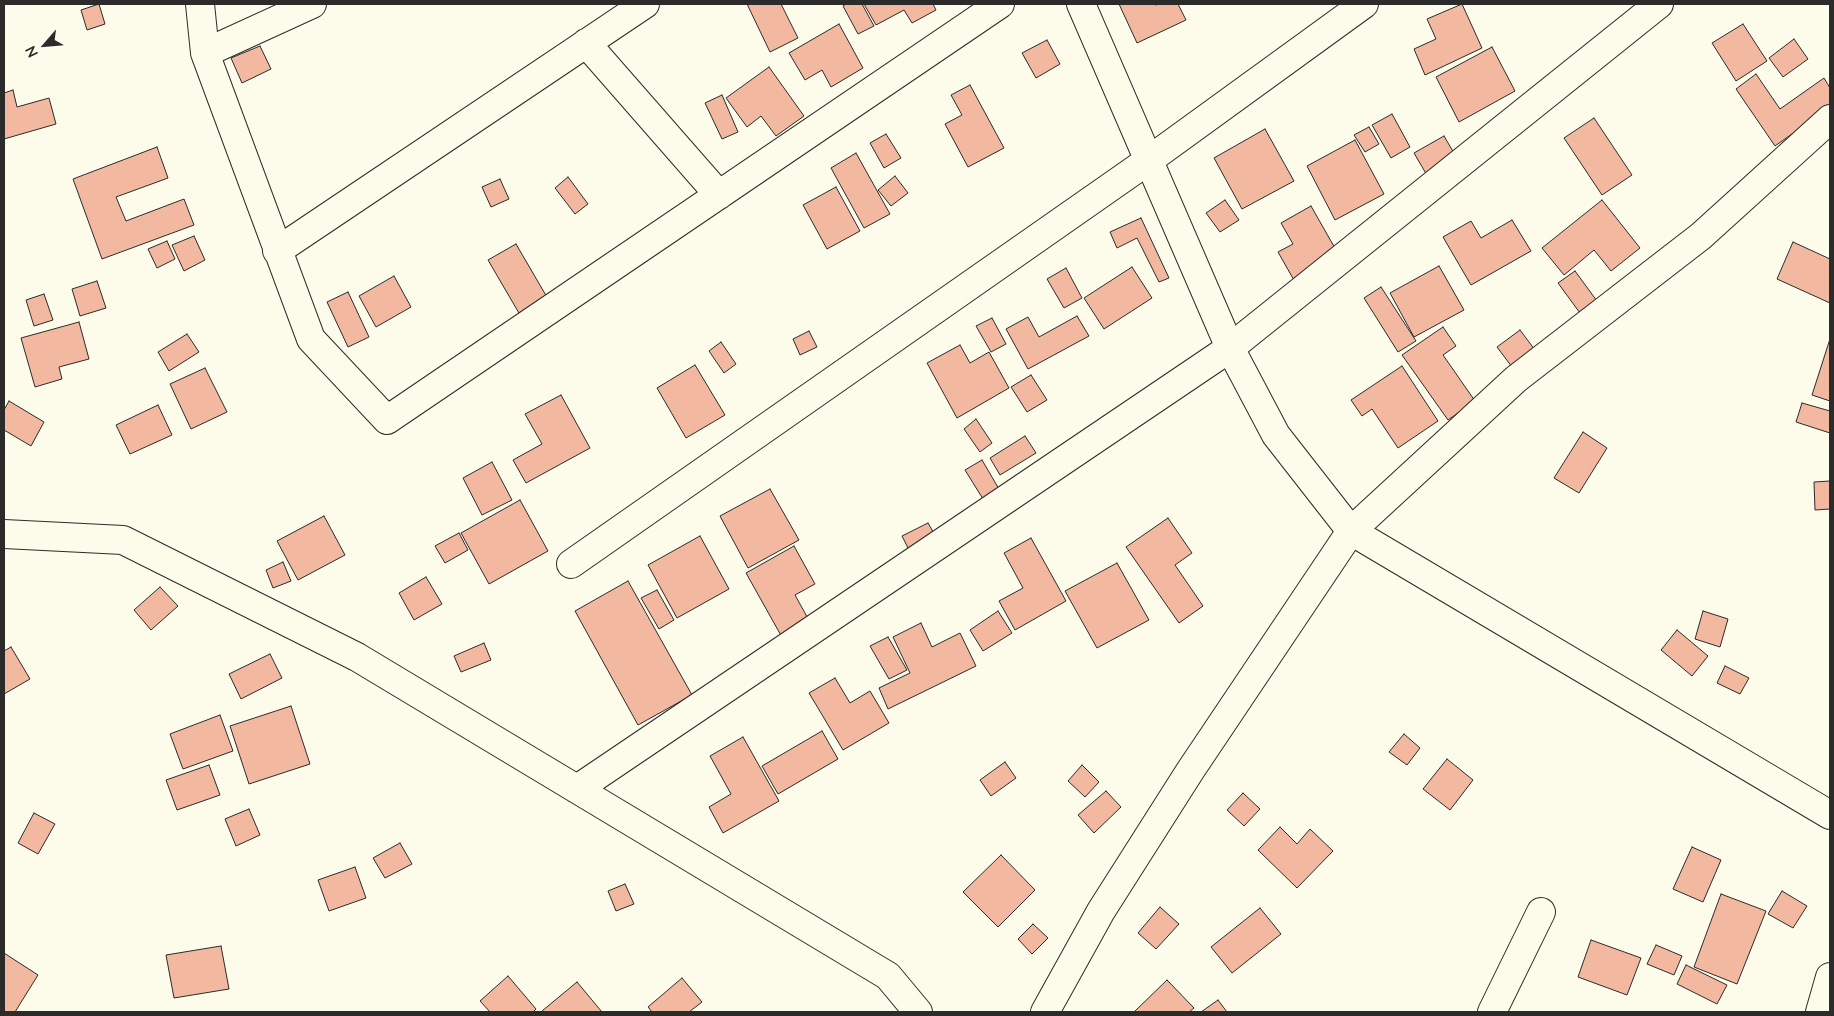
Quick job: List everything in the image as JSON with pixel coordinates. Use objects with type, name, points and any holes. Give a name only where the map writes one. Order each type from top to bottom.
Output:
[{"type":"street","points":[[200,4],[205,53],[311,339],[387,420],[1000,4]]},
{"type":"street","points":[[205,53],[312,4]]},
{"type":"street","points":[[277,251],[645,4]]},
{"type":"street","points":[[1080,4],[1230,348],[1276,435],[1351,531],[1830,815]]},
{"type":"street","points":[[571,564],[1149,160],[1364,4]]},
{"type":"street","points":[[577,789],[1230,348],[1659,4]]},
{"type":"street","points":[[586,43],[719,195]]},
{"type":"street","points":[[1045,1012],[1101,911],[1190,771],[1351,531],[1516,379],[1701,236],[1830,119]]},
{"type":"street","points":[[4,534],[123,540],[357,656],[888,976],[918,1012]]},
{"type":"street","points":[[1492,1012],[1541,912]]},
{"type":"street","points":[[1820,1012],[1830,977]]},
{"type":"building","points":[[99,4],[105,24],[87,30],[81,10]]},
{"type":"building","points":[[747,4],[781,4],[798,38],[770,52]]},
{"type":"building","points":[[846,4],[862,4],[874,26],[858,34],[843,6]]},
{"type":"building","points":[[864,4],[933,4],[936,10],[912,23],[904,10],[876,25]]},
{"type":"building","points":[[1119,4],[1178,4],[1186,20],[1137,43]]},
{"type":"building","points":[[1462,4],[1482,48],[1425,75],[1414,49],[1436,39],[1427,19]]},
{"type":"building","points":[[839,24],[863,68],[831,87],[822,70],[805,80],[789,53]]},
{"type":"building","points":[[1743,24],[1767,61],[1736,81],[1712,43]]},
{"type":"building","points":[[1794,39],[1808,59],[1783,77],[1769,58]]},
{"type":"building","points":[[1047,40],[1060,64],[1036,78],[1022,53]]},
{"type":"building","points":[[260,46],[271,69],[242,83],[231,58]]},
{"type":"building","points":[[1492,47],[1515,91],[1459,122],[1436,77]]},
{"type":"building","points":[[769,67],[804,116],[776,136],[761,116],[747,127],[726,98]]},
{"type":"building","points":[[1756,74],[1780,109],[1824,78],[1830,88],[1830,107],[1775,146],[1736,89]]},
{"type":"building","points":[[970,85],[1004,148],[968,167],[945,124],[962,115],[951,95]]},
{"type":"building","points":[[13,90],[17,107],[49,98],[56,124],[4,139],[4,93]]},
{"type":"building","points":[[722,95],[738,132],[722,139],[705,103]]},
{"type":"building","points":[[1392,114],[1410,147],[1391,158],[1372,125]]},
{"type":"building","points":[[1594,118],[1632,175],[1602,195],[1564,138]]},
{"type":"building","points":[[1369,127],[1379,144],[1365,152],[1354,135]]},
{"type":"building","points":[[1265,129],[1294,181],[1242,209],[1214,158]]},
{"type":"building","points":[[886,134],[901,158],[884,168],[870,143]]},
{"type":"building","points":[[1444,136],[1458,160],[1428,177],[1414,153]]},
{"type":"building","points":[[1355,140],[1384,194],[1335,220],[1307,166]]},
{"type":"building","points":[[157,147],[168,178],[116,197],[126,221],[184,199],[194,225],[102,259],[73,179]]},
{"type":"building","points":[[856,153],[890,214],[864,228],[831,168]]},
{"type":"building","points":[[895,176],[908,193],[891,206],[878,190]]},
{"type":"building","points":[[568,177],[588,204],[575,214],[555,188]]},
{"type":"building","points":[[500,179],[509,199],[491,207],[482,187]]},
{"type":"building","points":[[836,187],[860,231],[827,249],[803,205]]},
{"type":"building","points":[[1225,200],[1239,220],[1220,232],[1206,213]]},
{"type":"building","points":[[1602,200],[1640,248],[1611,271],[1594,250],[1564,275],[1542,248]]},
{"type":"building","points":[[1311,206],[1340,257],[1295,282],[1278,252],[1293,244],[1281,223]]},
{"type":"building","points":[[1141,218],[1169,278],[1159,282],[1137,238],[1117,248],[1110,232]]},
{"type":"building","points":[[1512,220],[1531,251],[1471,285],[1443,237],[1471,221],[1481,238]]},
{"type":"building","points":[[194,236],[205,260],[184,271],[172,245]]},
{"type":"building","points":[[167,241],[175,259],[157,268],[148,249]]},
{"type":"building","points":[[1793,242],[1830,259],[1830,303],[1777,279]]},
{"type":"building","points":[[516,244],[551,304],[523,320],[488,260]]},
{"type":"building","points":[[1439,266],[1464,310],[1414,337],[1390,293]]},
{"type":"building","points":[[1132,267],[1152,298],[1104,329],[1084,298]]},
{"type":"building","points":[[1066,268],[1082,298],[1064,308],[1047,279]]},
{"type":"building","points":[[1575,271],[1597,301],[1580,313],[1558,283]]},
{"type":"building","points":[[394,276],[411,307],[376,327],[359,296]]},
{"type":"building","points":[[97,281],[106,308],[80,316],[72,289]]},
{"type":"building","points":[[1381,287],[1416,341],[1398,352],[1364,298]]},
{"type":"building","points":[[348,292],[369,337],[348,347],[327,302]]},
{"type":"building","points":[[44,294],[53,320],[34,326],[26,300]]},
{"type":"building","points":[[1077,316],[1089,336],[1028,369],[1006,329],[1028,317],[1039,337]]},
{"type":"building","points":[[992,318],[1006,344],[991,352],[976,326]]},
{"type":"building","points":[[79,322],[89,359],[59,367],[62,379],[35,387],[21,338]]},
{"type":"building","points":[[1443,327],[1456,346],[1443,355],[1475,401],[1448,420],[1402,355]]},
{"type":"building","points":[[1520,330],[1535,350],[1512,367],[1497,347]]},
{"type":"building","points":[[809,331],[817,347],[800,355],[793,339]]},
{"type":"building","points":[[187,334],[199,352],[169,371],[158,352]]},
{"type":"building","points":[[721,342],[736,364],[724,373],[709,351]]},
{"type":"building","points":[[1830,342],[1830,401],[1812,395]]},
{"type":"building","points":[[960,345],[970,363],[989,352],[1009,388],[957,418],[927,363]]},
{"type":"building","points":[[695,365],[725,415],[686,438],[657,388]]},
{"type":"building","points":[[1402,366],[1438,421],[1398,448],[1372,409],[1362,416],[1351,400]]},
{"type":"building","points":[[205,368],[227,412],[191,429],[170,384]]},
{"type":"building","points":[[1031,375],[1047,400],[1027,412],[1011,387]]},
{"type":"building","points":[[561,395],[590,448],[526,483],[513,460],[542,444],[525,414]]},
{"type":"building","points":[[9,401],[44,422],[31,446],[4,430],[4,410]]},
{"type":"building","points":[[1802,403],[1830,411],[1830,433],[1796,422]]},
{"type":"building","points":[[158,405],[172,435],[130,454],[116,425]]},
{"type":"building","points":[[976,419],[992,443],[980,452],[964,429]]},
{"type":"building","points":[[1583,432],[1607,448],[1579,493],[1554,478]]},
{"type":"building","points":[[1025,436],[1036,453],[1000,475],[990,458]]},
{"type":"building","points":[[982,460],[999,489],[983,499],[965,470]]},
{"type":"building","points":[[492,462],[512,500],[482,515],[463,478]]},
{"type":"building","points":[[1830,481],[1830,509],[1815,510],[1814,482]]},
{"type":"building","points":[[770,489],[799,540],[748,568],[720,516]]},
{"type":"building","points":[[520,500],[548,551],[489,584],[461,533]]},
{"type":"building","points":[[324,516],[345,555],[298,580],[277,541]]},
{"type":"building","points":[[1168,518],[1192,553],[1175,565],[1203,606],[1179,623],[1126,547]]},
{"type":"building","points":[[928,523],[935,535],[908,548],[902,536]]},
{"type":"building","points":[[459,533],[468,550],[445,563],[435,546]]},
{"type":"building","points":[[700,536],[729,589],[677,618],[648,565]]},
{"type":"building","points":[[1031,538],[1066,601],[1015,630],[999,601],[1023,588],[1004,553]]},
{"type":"building","points":[[794,546],[815,584],[795,595],[811,624],[783,639],[746,573]]},
{"type":"building","points":[[283,562],[291,581],[273,588],[266,570]]},
{"type":"building","points":[[1117,563],[1149,620],[1097,648],[1065,591]]},
{"type":"building","points":[[426,577],[442,604],[414,620],[399,593]]},
{"type":"building","points":[[628,581],[692,695],[638,725],[575,611]]},
{"type":"building","points":[[160,587],[178,606],[151,630],[134,610]]},
{"type":"building","points":[[657,590],[674,620],[659,629],[641,598]]},
{"type":"building","points":[[998,611],[1012,633],[983,651],[970,630]]},
{"type":"building","points":[[1703,611],[1728,619],[1720,647],[1695,639]]},
{"type":"building","points":[[921,623],[932,647],[960,633],[976,666],[888,709],[879,688],[910,673],[893,637]]},
{"type":"building","points":[[1677,630],[1708,656],[1692,676],[1661,650]]},
{"type":"building","points":[[888,637],[907,670],[889,679],[870,646]]},
{"type":"building","points":[[484,643],[491,660],[461,672],[454,656]]},
{"type":"building","points":[[11,647],[30,679],[4,694],[4,651]]},
{"type":"building","points":[[270,654],[282,678],[241,699],[229,674]]},
{"type":"building","points":[[1725,666],[1749,678],[1740,694],[1717,683]]},
{"type":"building","points":[[835,678],[850,703],[870,691],[889,723],[843,750],[809,693]]},
{"type":"building","points":[[291,706],[310,764],[249,784],[230,726]]},
{"type":"building","points":[[220,715],[233,751],[183,769],[170,734]]},
{"type":"building","points":[[822,731],[838,759],[778,794],[762,766]]},
{"type":"building","points":[[1404,734],[1420,748],[1407,765],[1389,752]]},
{"type":"building","points":[[743,737],[779,801],[723,833],[709,807],[731,794],[710,756]]},
{"type":"building","points":[[1447,759],[1473,780],[1450,810],[1423,789]]},
{"type":"building","points":[[1005,762],[1016,778],[991,796],[980,780]]},
{"type":"building","points":[[209,765],[220,795],[177,810],[166,780]]},
{"type":"building","points":[[1082,765],[1099,782],[1085,797],[1068,781]]},
{"type":"building","points":[[1106,791],[1121,807],[1094,833],[1078,815]]},
{"type":"building","points":[[1243,793],[1260,809],[1244,826],[1227,810]]},
{"type":"building","points":[[249,809],[260,835],[236,846],[225,819]]},
{"type":"building","points":[[34,813],[55,824],[38,854],[18,843]]},
{"type":"building","points":[[1280,827],[1297,844],[1310,829],[1333,851],[1297,888],[1258,850]]},
{"type":"building","points":[[400,843],[412,864],[385,878],[373,858]]},
{"type":"building","points":[[1692,847],[1721,860],[1703,902],[1673,889]]},
{"type":"building","points":[[1001,855],[1035,890],[998,927],[963,892]]},
{"type":"building","points":[[355,867],[366,898],[329,911],[318,880]]},
{"type":"building","points":[[625,884],[634,904],[616,911],[608,891]]},
{"type":"building","points":[[1782,891],[1807,906],[1793,928],[1768,914]]},
{"type":"building","points":[[1721,894],[1766,911],[1737,984],[1694,967]]},
{"type":"building","points":[[1160,907],[1179,924],[1156,949],[1138,933]]},
{"type":"building","points":[[1260,908],[1281,934],[1232,973],[1211,947]]},
{"type":"building","points":[[1033,924],[1048,938],[1032,954],[1018,939]]},
{"type":"building","points":[[1591,940],[1641,958],[1627,995],[1578,977]]},
{"type":"building","points":[[1656,945],[1682,956],[1674,975],[1647,964]]},
{"type":"building","points":[[221,946],[229,989],[174,998],[166,955]]},
{"type":"building","points":[[4,953],[38,975],[15,1012],[4,1012]]},
{"type":"building","points":[[1686,965],[1727,985],[1717,1004],[1677,984]]},
{"type":"building","points":[[508,976],[536,1009],[533,1012],[490,1012],[480,1001]]},
{"type":"building","points":[[682,978],[702,1002],[689,1012],[652,1012],[648,1007]]},
{"type":"building","points":[[1167,980],[1194,1008],[1189,1012],[1134,1012]]},
{"type":"building","points":[[577,982],[602,1012],[542,1011]]},
{"type":"building","points":[[1218,1000],[1227,1012],[1201,1012]]}]
